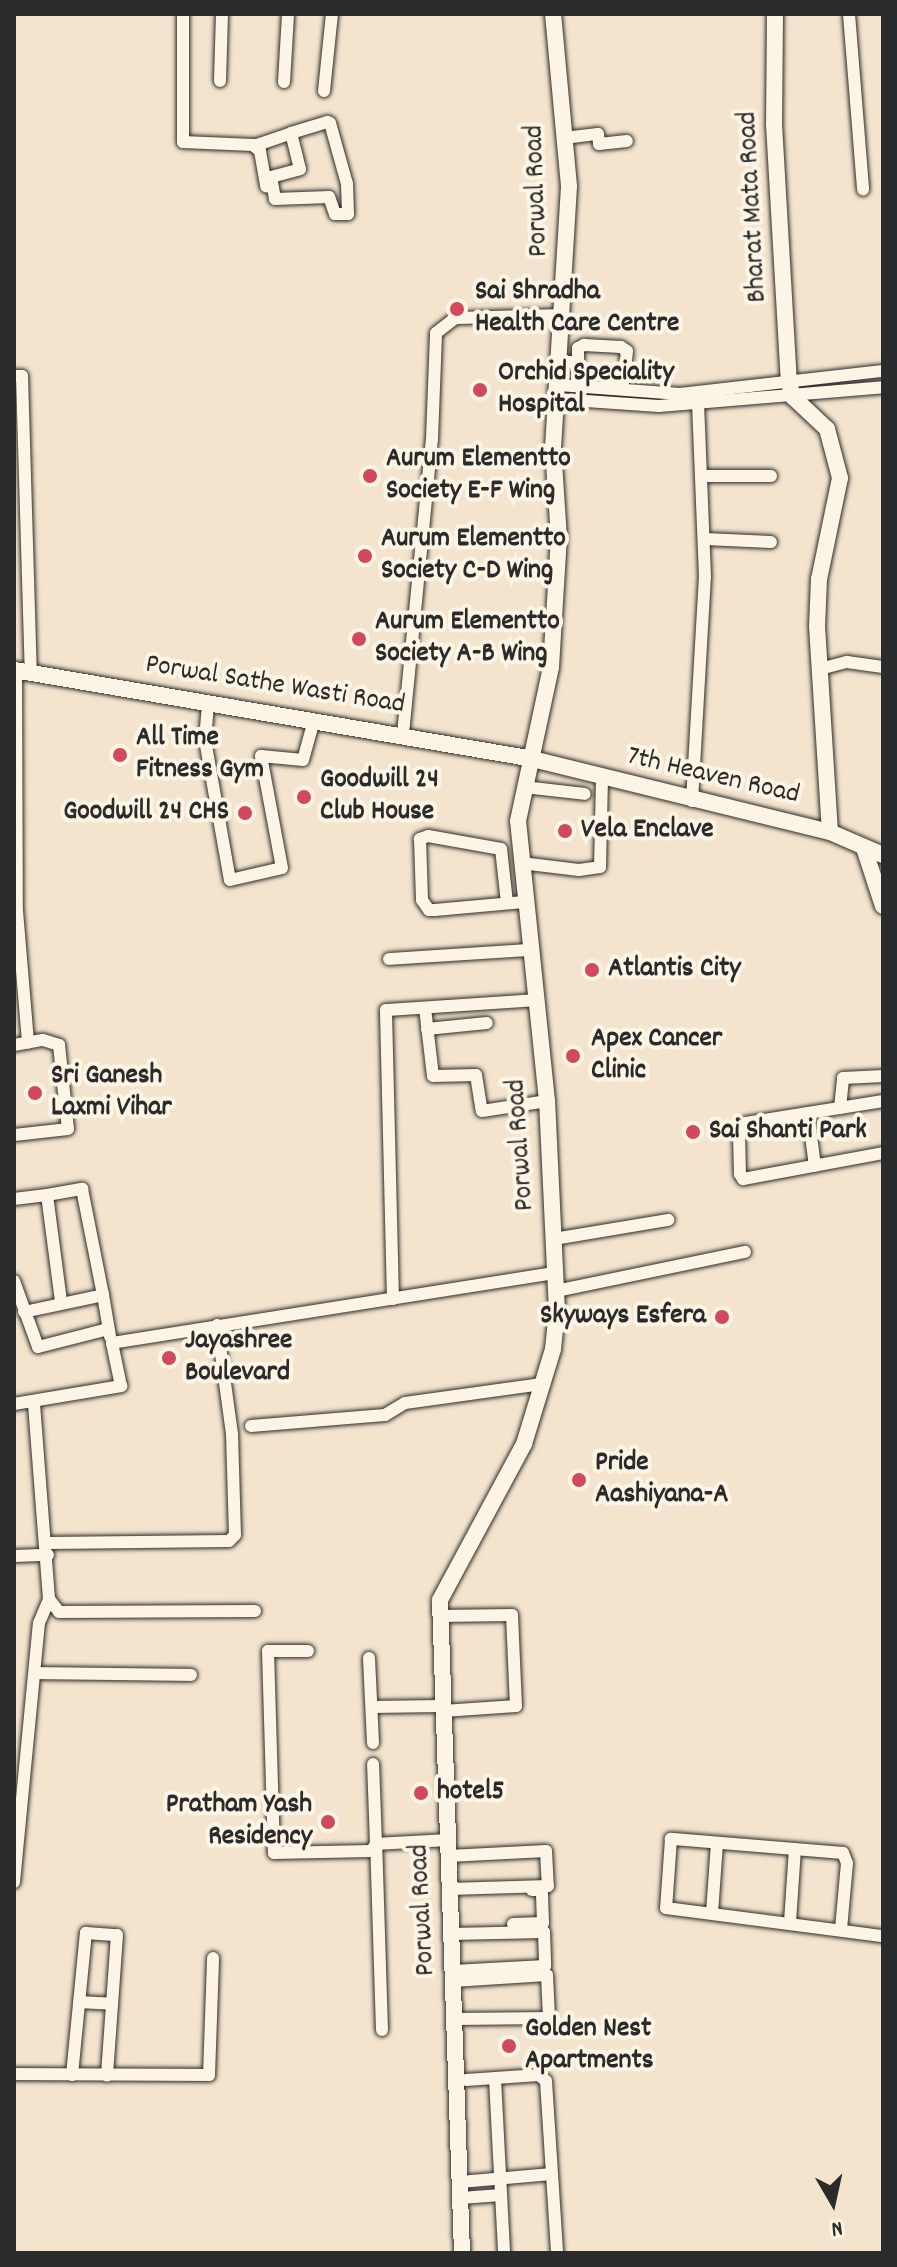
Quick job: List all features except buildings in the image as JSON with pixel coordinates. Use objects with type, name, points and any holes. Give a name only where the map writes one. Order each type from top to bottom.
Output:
[{"type":"street","points":[[183,14],[183,142],[254,146],[291,133],[330,123],[347,184],[348,214],[335,214],[329,197],[275,199],[271,177],[300,169],[291,133]]},
{"type":"street","points":[[220,81],[222,14]]},
{"type":"street","points":[[284,82],[288,14]]},
{"type":"street","points":[[324,91],[332,14]]},
{"type":"street","name":"Porwal Road","points":[[462,2253],[439,1616],[448,1583],[512,1471],[553,1349],[556,1291],[547,1101],[530,950],[516,902],[521,863],[518,821],[528,758],[551,667],[559,538],[553,448],[558,392],[570,362],[564,315],[569,186],[553,14]]},
{"type":"street","name":"Bharat Mata Road","points":[[775,14],[774,124],[791,390]]},
{"type":"street","points":[[849,14],[863,189]]},
{"type":"street","points":[[564,138],[598,134],[599,144],[627,141]]},
{"type":"street","points":[[254,146],[260,151],[270,205]]},
{"type":"street","points":[[403,734],[432,439],[436,333],[455,318],[564,315]]},
{"type":"street","points":[[584,345],[627,351],[620,384],[581,380],[570,362],[578,348],[584,345]]},
{"type":"street","points":[[558,392],[698,404],[791,390],[883,371]]},
{"type":"street","points":[[14,376],[22,376],[28,550],[20,670],[17,911],[28,1043]]},
{"type":"street","points":[[558,392],[680,394],[883,387]]},
{"type":"street","points":[[791,390],[827,429],[840,478],[819,579],[820,669],[830,832]]},
{"type":"street","points":[[692,801],[705,539],[698,404]]},
{"type":"street","points":[[704,476],[771,476]]},
{"type":"street","points":[[705,539],[771,542]]},
{"type":"street","points":[[14,550],[28,550]]},
{"type":"street","points":[[820,669],[847,662],[883,667]]},
{"type":"street","name":"Porwal Sathe Wasti Road","points":[[20,670],[528,758]]},
{"type":"street","points":[[208,705],[205,740],[230,880],[282,868],[261,756],[303,760],[314,720]]},
{"type":"street","name":"7th Heaven Road","points":[[528,758],[692,801],[830,832],[883,855]]},
{"type":"street","points":[[521,863],[579,870],[600,867],[602,778]]},
{"type":"street","points":[[524,787],[585,794]]},
{"type":"street","points":[[428,836],[501,849],[516,902],[429,910],[422,900],[420,839],[428,836]]},
{"type":"street","points":[[864,848],[883,906]]},
{"type":"street","points":[[389,959],[530,950]]},
{"type":"street","points":[[393,1299],[386,1010],[536,1000]]},
{"type":"street","points":[[425,1008],[433,1076],[476,1075],[482,1111],[547,1101]]},
{"type":"street","points":[[427,1029],[487,1023]]},
{"type":"street","points":[[14,1045],[51,1041],[59,1045],[68,1129],[14,1135]]},
{"type":"street","points":[[840,1108],[843,1078],[883,1076]]},
{"type":"street","points":[[883,1101],[741,1127],[740,1174],[743,1179],[883,1153]]},
{"type":"street","points":[[808,1113],[815,1166]]},
{"type":"street","points":[[14,1199],[82,1189],[121,1386],[14,1404]]},
{"type":"street","points":[[47,1195],[61,1302]]},
{"type":"street","points":[[554,1239],[668,1220]]},
{"type":"street","points":[[556,1291],[745,1252]]},
{"type":"street","points":[[112,1343],[555,1273]]},
{"type":"street","points":[[14,1281],[38,1347],[108,1329]]},
{"type":"street","points":[[24,1312],[103,1295]]},
{"type":"street","points":[[14,1556],[47,1549],[229,1541],[235,1535],[232,1434],[217,1325]]},
{"type":"street","points":[[251,1426],[385,1415],[405,1403],[542,1384]]},
{"type":"street","points":[[14,1882],[20,1776],[37,1673],[39,1623],[49,1599],[34,1402]]},
{"type":"street","points":[[49,1599],[59,1612],[255,1611]]},
{"type":"street","points":[[372,1707],[442,1709],[516,1706],[512,1615],[439,1616]]},
{"type":"street","points":[[308,1651],[268,1651],[274,1853],[371,1851],[376,1844]]},
{"type":"street","points":[[369,1658],[373,1743]]},
{"type":"street","points":[[37,1673],[191,1675]]},
{"type":"street","points":[[373,1764],[382,2030]]},
{"type":"street","points":[[841,1929],[847,1856],[671,1839],[666,1908],[883,1936]]},
{"type":"street","points":[[712,1913],[717,1843]]},
{"type":"street","points":[[376,1844],[546,1851],[548,1886],[449,1890]]},
{"type":"street","points":[[790,1922],[795,1849]]},
{"type":"street","points":[[449,1890],[542,1890],[543,1923],[451,1930]]},
{"type":"street","points":[[451,1930],[544,1932],[545,1966],[453,1976]]},
{"type":"street","points":[[72,2075],[86,1933],[117,1935],[107,2076]]},
{"type":"street","points":[[14,2074],[209,2075],[213,1958]]},
{"type":"street","points":[[453,1976],[547,1975],[549,2018],[455,2019]]},
{"type":"street","points":[[79,2002],[112,2004]]},
{"type":"street","points":[[466,2080],[539,2075],[546,2081],[557,2253]]},
{"type":"street","points":[[495,2079],[504,2253]]},
{"type":"street","points":[[460,2190],[500,2178],[552,2174]]},
{"type":"street","points":[[460,2190],[501,2195]]},
{"type":"place","name":"Sai Shradha Health Care Centre","points":[[457,309]]},
{"type":"place","name":"Orchid Speciality Hospital","points":[[480,390]]},
{"type":"place","name":"Aurum Elementto Society E-F Wing","points":[[370,476]]},
{"type":"place","name":"Aurum Elementto Society C-D Wing","points":[[365,556]]},
{"type":"place","name":"Aurum Elementto Society A-B Wing","points":[[359,639]]},
{"type":"place","name":"All Time Fitness Gym","points":[[120,755]]},
{"type":"place","name":"Goodwill 24 Club House","points":[[304,797]]},
{"type":"place","name":"Goodwill 24 CHS","points":[[245,813]]},
{"type":"place","name":"Vela Enclave","points":[[565,831]]},
{"type":"place","name":"Atlantis City","points":[[592,970]]},
{"type":"place","name":"Apex Cancer Clinic","points":[[573,1056]]},
{"type":"place","name":"Sri Ganesh Laxmi Vihar","points":[[35,1093]]},
{"type":"place","name":"Sai Shanti Park","points":[[693,1132]]},
{"type":"place","name":"Skyways Esfera","points":[[722,1317]]},
{"type":"place","name":"Jayashree Boulevard","points":[[169,1358]]},
{"type":"place","name":"Pride Aashiyana-A","points":[[579,1480]]},
{"type":"place","name":"hotel5","points":[[421,1793]]},
{"type":"place","name":"Pratham Yash Residency","points":[[328,1822]]},
{"type":"place","name":"Golden Nest Apartments","points":[[509,2046]]}]
